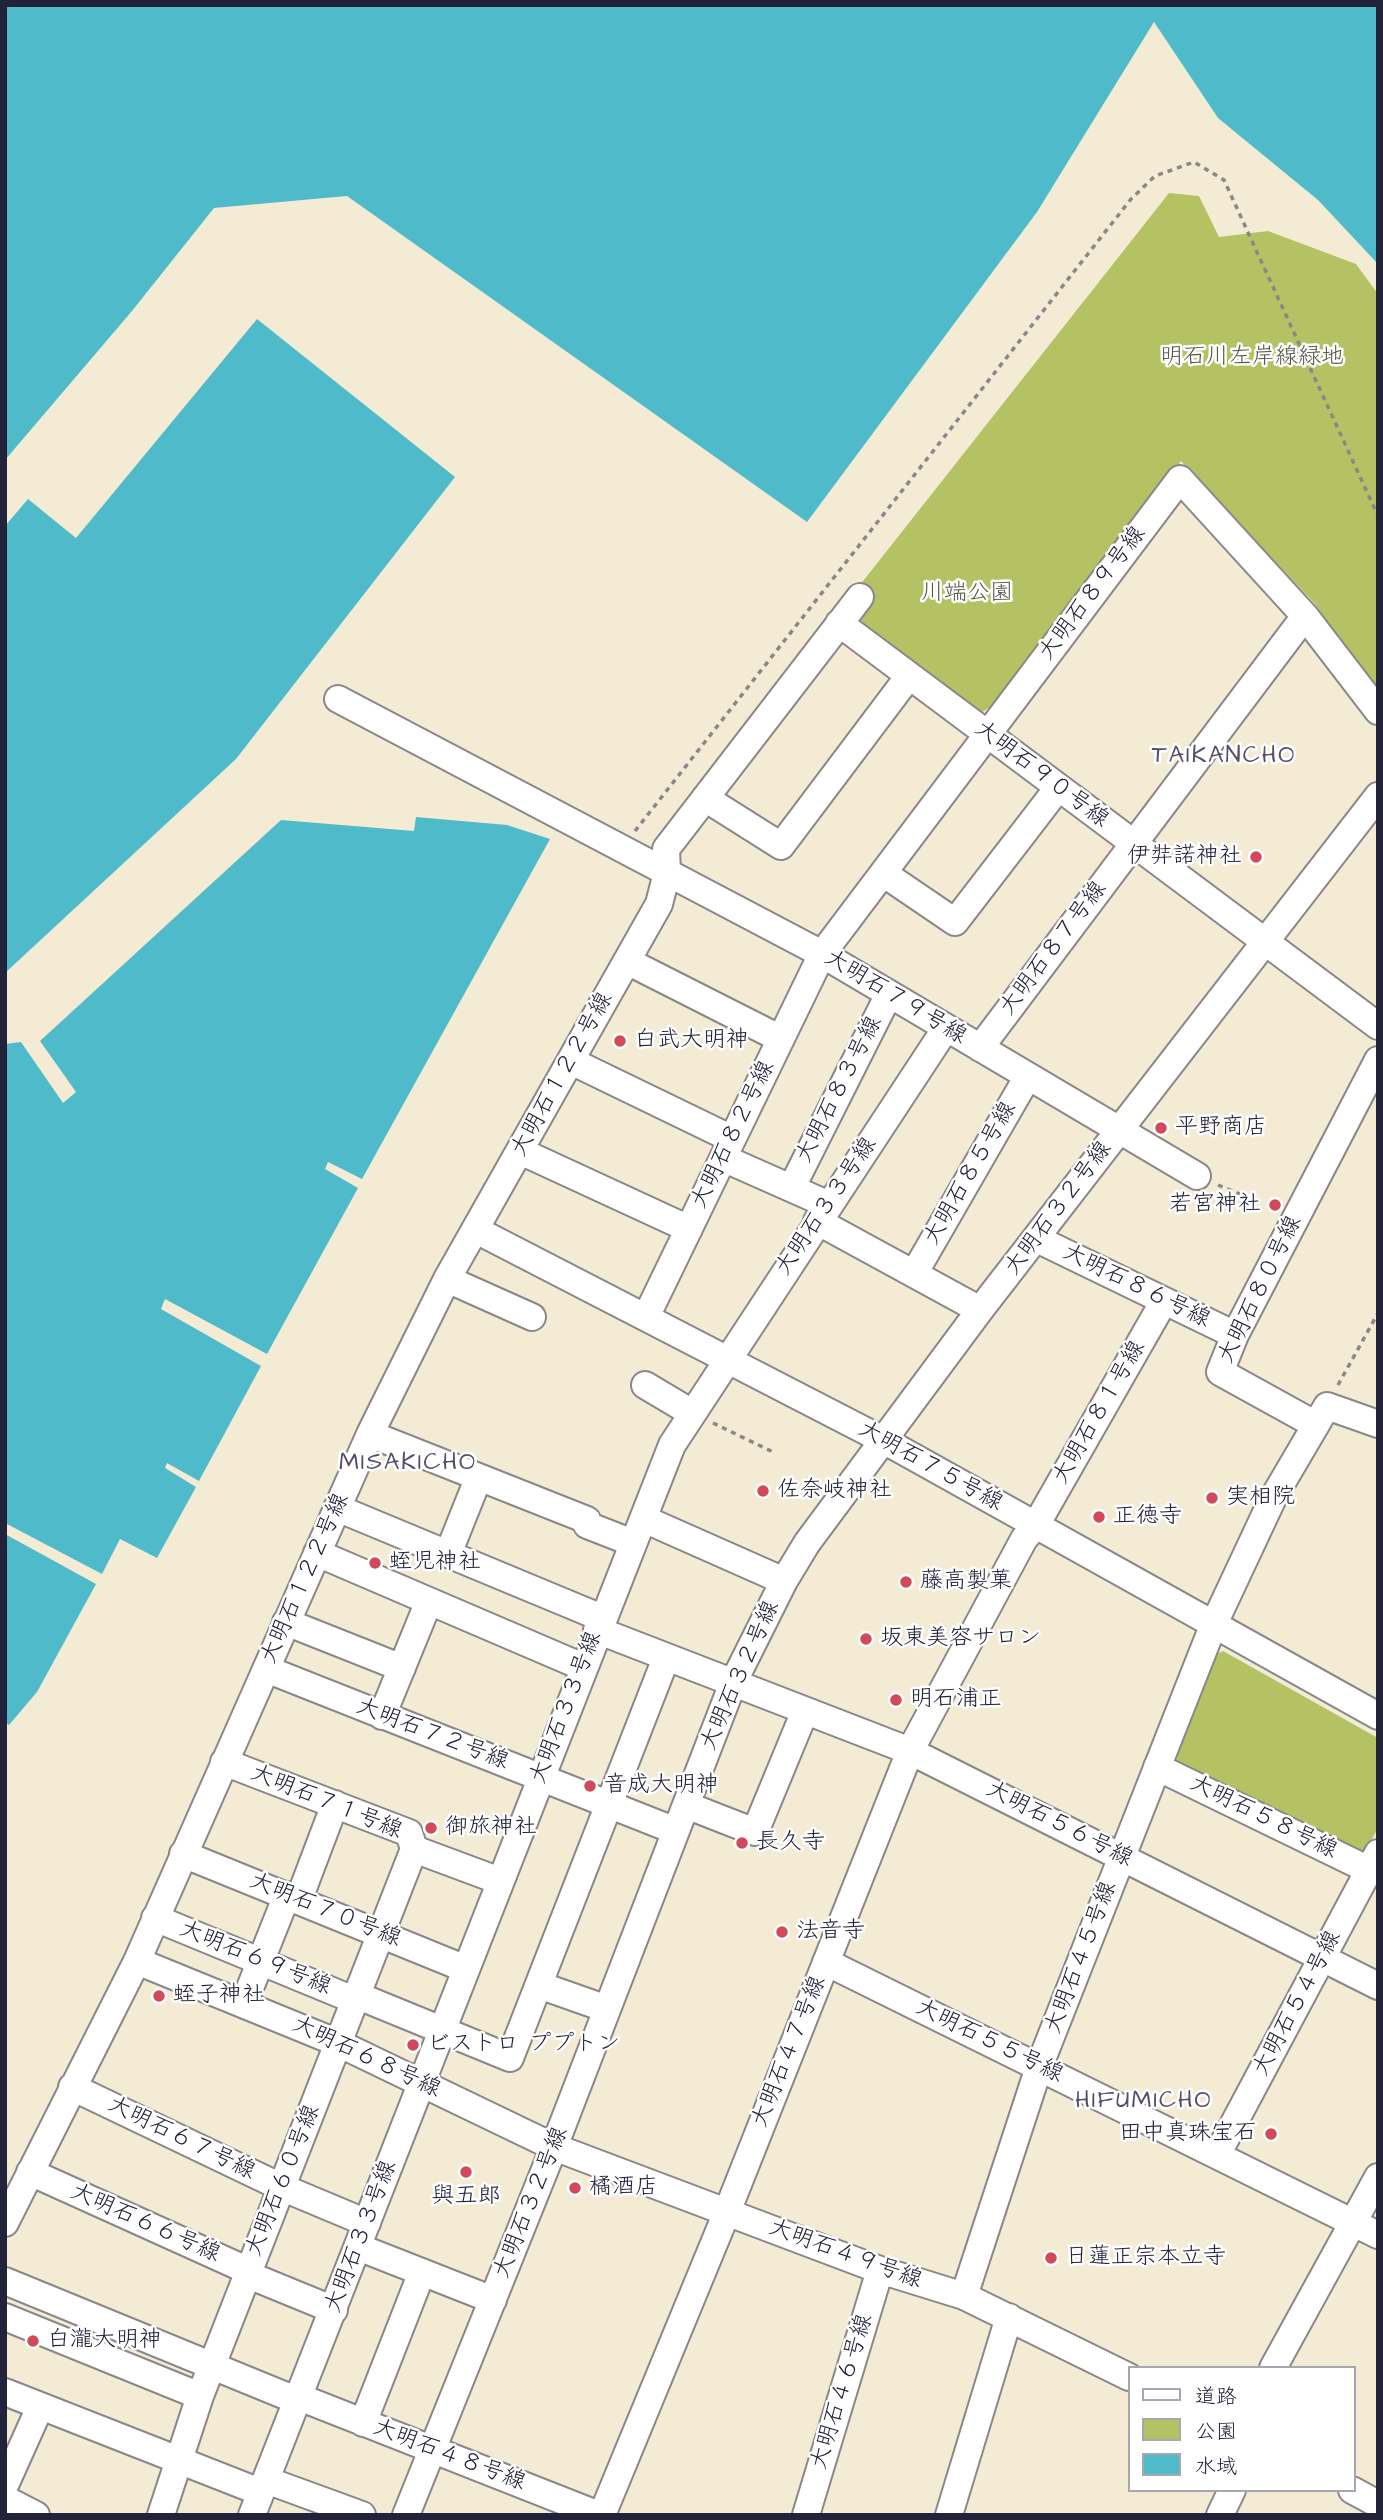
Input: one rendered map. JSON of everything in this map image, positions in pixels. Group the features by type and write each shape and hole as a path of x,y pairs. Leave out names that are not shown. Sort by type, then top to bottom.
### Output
{"street":[{"name":"大明石８９号線","path":"822,954 1180,478 1305,616 1378,710"},
{"name":"大明石１２２号線","path":"5,2223 136,1961 370,1434 447,1279 659,904 667,873 666,849 860,597"},
{"name":"大明石８７号線","path":"980,1048 1305,616"},
{"name":"大明石９０号線","path":"839,624 1378,1026"},
{"path":"705,798 781,846 909,676"},
{"name":"大明石７９号線","path":"338,699 822,954 1197,1176"},
{"path":"883,873 955,922 1058,788"},
{"name":"大明石３２号線","path":"406,2515 554,2147 733,1683 784,1580 807,1543 980,1310 1378,796"},
{"name":"大明石８２号線","path":"647,1315 822,954"},
{"path":"627,961 781,1039"},
{"name":"大明石８３号線","path":"792,1187 889,994"},
{"name":"大明石３３号線","path":"259,2496 672,1445 946,1028"},
{"path":"571,1060 792,1187 823,1213 980,1310"},
{"name":"大明石８０号線","path":"1321,1415 1220,1372 1235,1335 1378,1060"},
{"name":"大明石８５号線","path":"915,1272 1028,1076"},
{"path":"520,1151 689,1229"},
{"name":"大明石７５号線","path":"475,1230 647,1315 885,1441 1378,1716"},
{"name":"大明石８６号線","path":"1037,1239 1235,1335"},
{"path":"447,1279 532,1317"},
{"name":"大明石８１号線","path":"1036,1525 1164,1301"},
{"path":"645,1385 692,1413"},
{"path":"1213,1626 1273,1498 1321,1415 1378,1424"},
{"path":"370,1434 587,1520 587,1525 633,1543"},
{"path":"449,1554 478,1479"},
{"name":"大明石５６号線","path":"337,1508 449,1554 600,1624 666,1658 910,1751 1378,1986"},
{"path":"644,1519 784,1580"},
{"name":"大明石４７号線","path":"600,2515 727,2212 910,1751 1024,1539 1036,1525"},
{"path":"317,1553 583,1667"},
{"path":"382,1716 429,1601"},
{"path":"286,1622 402,1668"},
{"name":"大明石４５号線","path":"964,2296 1039,2067 1213,1626"},
{"path":"607,2009 539,1984 666,1658"},
{"name":"大明石７２号線","path":"266,1669 676,1831"},
{"path":"686,1805 755,1832 805,1711"},
{"name":"大明石７１号線","path":"224,1762 409,1833 414,1849 500,1881"},
{"name":"大明石５８号線","path":"1157,1767 1373,1862"},
{"path":"244,2003 335,1804"},
{"name":"大明石６０号線","path":"161,2515 200,2396 414,1849"},
{"name":"大明石７０号線","path":"183,1854 466,1969"},
{"name":"大明石５４号線","path":"1217,2155 1373,1862"},
{"name":"大明石６９号線","path":"155,1918 510,2058 539,1984"},
{"name":"大明石６８号線","path":"136,1961 338,2043 554,2147"},
{"name":"大明石５５号線","path":"826,1962 1378,2235"},
{"name":"大明石６７号線","path":"72,2087 281,2187 422,2272 493,2300"},
{"name":"大明石４９号線","path":"554,2147 880,2270 964,2296 1128,2377"},
{"name":"大明石６６号線","path":"30,2172 249,2270 251,2276 334,2310"},
{"path":"1274,2366 1378,2177"},
{"name":"大明石４６号線","path":"806,2515 880,2270"},
{"path":"363,2423 422,2272"},
{"name":"大明石４８号線","path":"5,2281 286,2396 299,2397 600,2515"},
{"path":"5,2317 200,2396"},
{"path":"949,2515 1009,2317"},
{"path":"5,2392 178,2460 259,2496 362,2515"},
{"path":"5,2485 40,2407"},
{"path":"1220,2515 1231,2492"},
{"path":"1355,2492 1378,2504"},
{"path":"5,2499 36,2515"}],"path":[{"path":"635,831 1131,199 1154,176 1194,162 1224,180 1378,516"},
{"path":"1197,1176 1248,1198"},
{"path":"1321,1415 1378,1313"},
{"path":"692,1413 773,1452"}],"green space":[{"name":"明石川左岸線緑地","path":"1169,193 1199,196 1219,237 1268,231 1356,264 1378,294 1378,693 1315,604 1181,461 997,703 979,714 878,640 845,604"},
{"path":"1223,1651 1378,1738 1378,1828 1364,1854 1175,1764 1212,1656"}],"water":[{"path":"5,5 1378,5 1378,264 1318,200 1218,118 1154,22 1037,212 807,522 347,196 214,208 132,311 5,460"},
{"path":"257,319 455,477 236,759 5,973 5,526 28,499 76,538"},
{"path":"416,817 507,825 550,839 362,1179 328,1162 325,1169 358,1188 267,1354 165,1299 161,1309 261,1366 199,1481 167,1463 165,1468 196,1487 157,1558 120,1539 102,1574 5,1523 5,1044 21,1042 63,1103 76,1092 40,1041 281,820 414,831"},
{"path":"5,1534 96,1584 37,1692 9,1725 5,1722"}],"place":[{"name":"伊弉諾神社","path":"1256,857"},
{"name":"白武大明神","path":"620,1041"},
{"name":"平野商店","path":"1161,1128"},
{"name":"若宮神社","path":"1275,1205"},
{"name":"佐奈岐神社","path":"763,1491"},
{"name":"実相院","path":"1212,1498"},
{"name":"正徳寺","path":"1099,1517"},
{"name":"蛭児神社","path":"375,1563"},
{"name":"藤高製菓","path":"906,1582"},
{"name":"坂東美容サロン","path":"866,1639"},
{"name":"明石浦正","path":"896,1700"},
{"name":"音成大明神","path":"590,1786"},
{"name":"御旅神社","path":"431,1828"},
{"name":"長久寺","path":"742,1843"},
{"name":"法音寺","path":"782,1932"},
{"name":"蛭子神社","path":"159,1996"},
{"name":"ビストロ ププトン","path":"413,2045"},
{"name":"田中真珠宝石","path":"1271,2134"},
{"name":"與五郎","path":"466,2172"},
{"name":"橘酒店","path":"575,2188"},
{"name":"日蓮正宗本立寺","path":"1051,2258"},
{"name":"白瀧大明神","path":"33,2341"}],"district":[{"name":"TAIKANCHO","path":"1224,757"},
{"name":"MISAKICHO","path":"408,1464"},
{"name":"HIFUMICHO","path":"1144,2102"}],"park label":[{"name":"川端公園","path":"967,594"}]}
